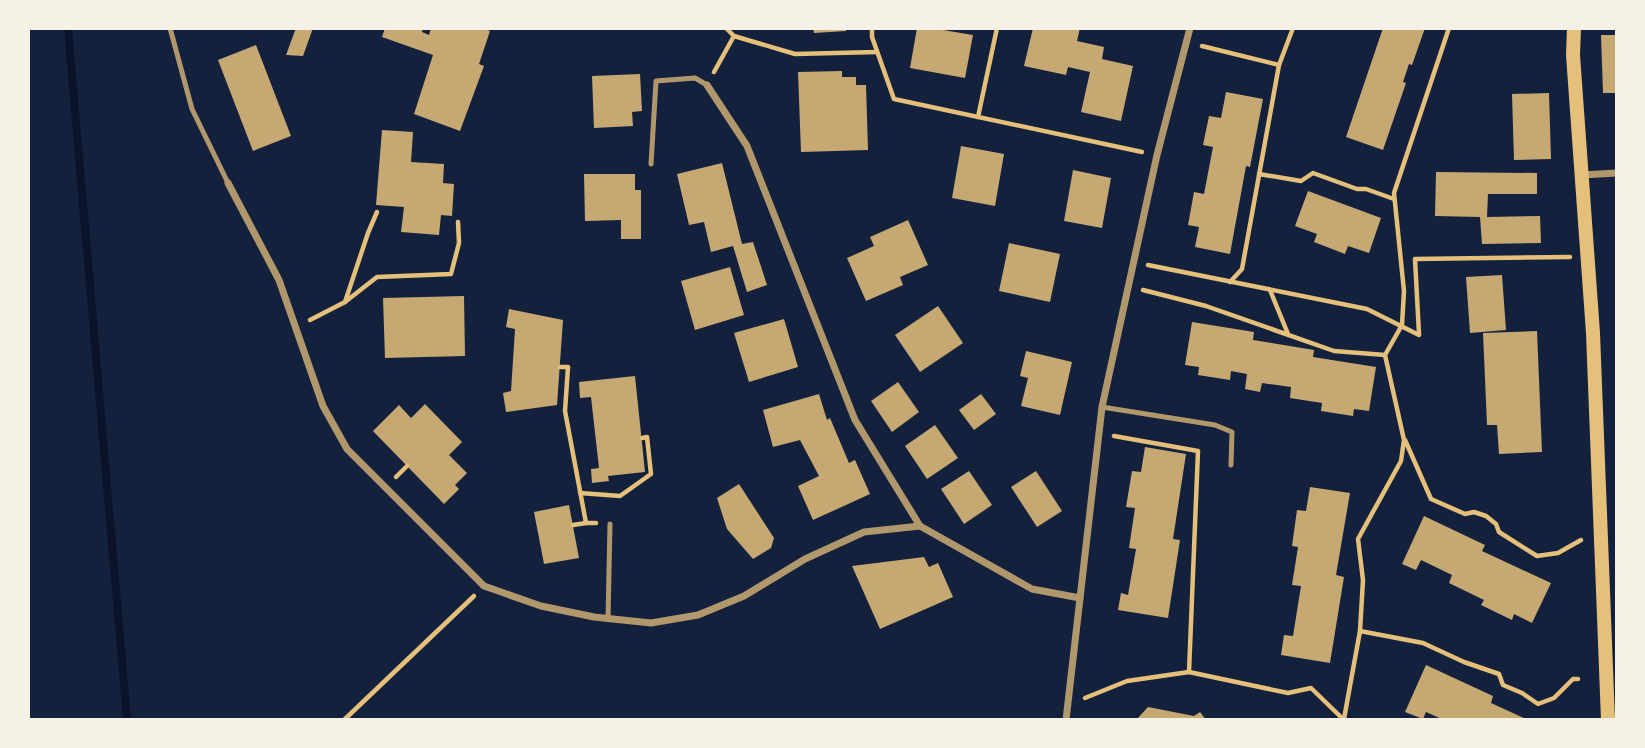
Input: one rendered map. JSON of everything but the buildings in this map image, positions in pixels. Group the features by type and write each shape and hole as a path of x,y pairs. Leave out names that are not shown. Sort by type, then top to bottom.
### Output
{"main road":[{"path":"1574,28 1573,55 1593,333 1608,720"}],"street":[{"path":"1066,720 1102,407 1157,155 1191,28"},
{"path":"707,85 747,146 855,420 920,526 1032,589 1080,597"},
{"path":"1581,176 1617,173"},
{"path":"228,183 279,280 323,405 347,449 484,586 541,606 608,619 651,623 698,615 744,596 805,559 864,531 920,526"}],"lane":[{"path":"170,28 192,109 228,183"},
{"path":"651,164 656,81 695,78 707,85"},
{"path":"1102,407 1215,425 1232,432 1231,465"},
{"path":"608,619 610,524"}],"path":[{"path":"726,28 734,36 795,54 877,52"},
{"path":"872,28 877,52 894,99 1157,155"},
{"path":"978,117 998,28"},
{"path":"1230,282 1242,268 1279,65 1293,28"},
{"path":"1449,28 1394,193 1404,291 1402,325 1385,355 1404,440 1431,499 1465,514 1474,512 1486,516 1496,524 1499,532 1537,556 1558,553 1581,540"},
{"path":"707,85 734,36"},
{"path":"1187,42 1279,65"},
{"path":"1259,174 1301,181 1313,173 1357,189 1366,189 1394,198"},
{"path":"345,302 377,212"},
{"path":"296,327 345,302 377,277 451,274 458,243 458,222"},
{"path":"1133,262 1367,309 1419,335 1415,260 1587,256"},
{"path":"1129,286 1206,306 1334,351 1385,355"},
{"path":"1270,289 1288,335"},
{"path":"560,366 568,367 565,411 586,523"},
{"path":"1099,433 1198,451 1189,672"},
{"path":"580,493 620,496 651,474 647,437 642,438"},
{"path":"1068,705 1127,681 1189,672 1288,693 1311,688 1344,720 1360,631 1363,580 1358,539 1401,461 1404,440"},
{"path":"573,525 610,524"},
{"path":"344,720 484,586"},
{"path":"1360,631 1423,643 1464,662 1483,667 1499,674 1503,685 1538,704 1554,698 1573,679 1578,679"}],"waterway":[{"path":"68,28 127,720"}]}
